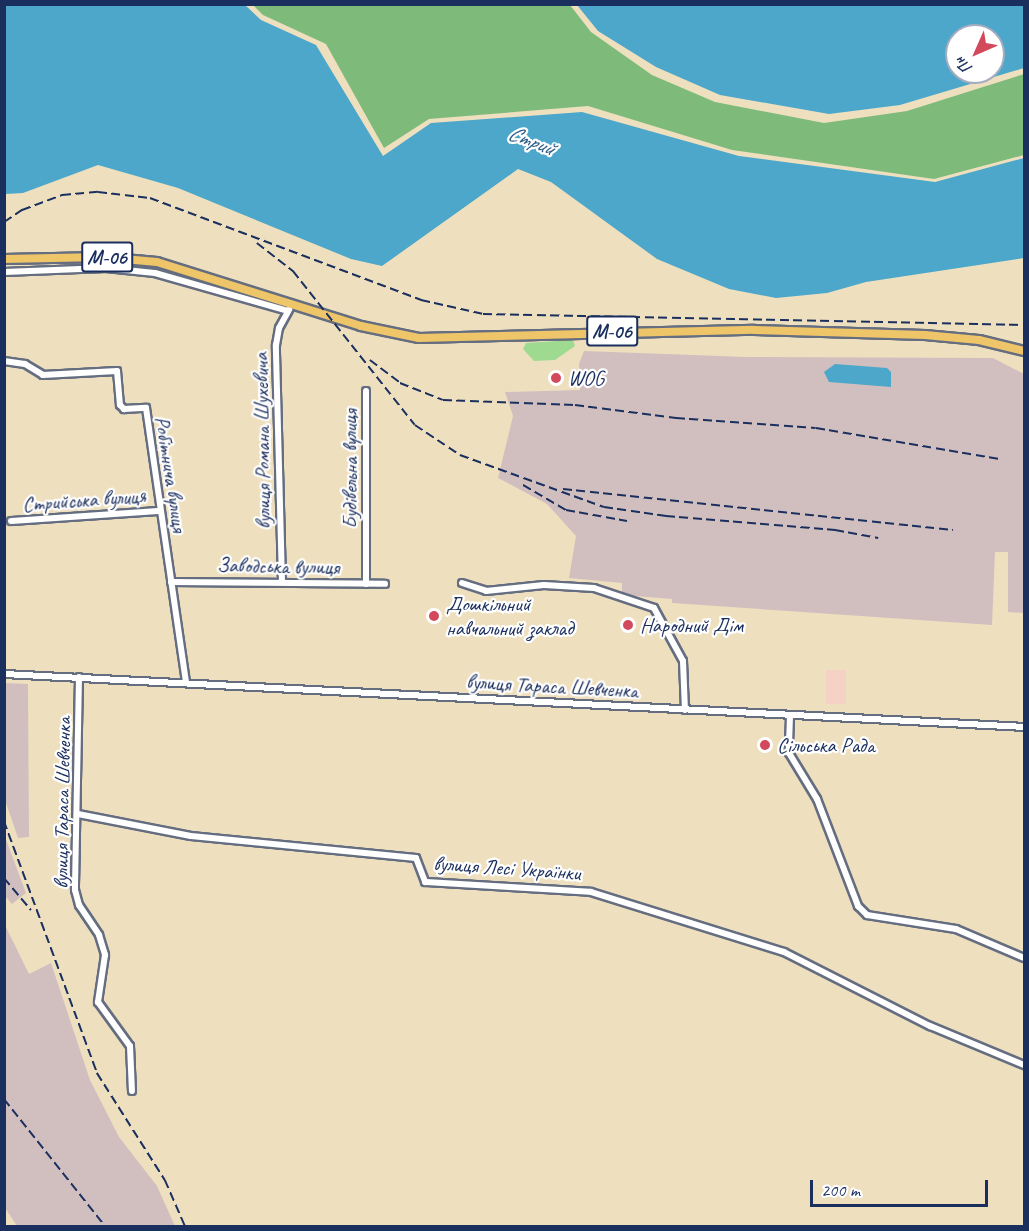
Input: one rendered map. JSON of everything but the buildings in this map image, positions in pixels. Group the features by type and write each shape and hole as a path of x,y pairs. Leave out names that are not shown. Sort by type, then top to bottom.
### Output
{"highway":[{"name":"М-06","path":"4,259 111,257 157,262 293,302 361,326 437,339 610,331 754,330 925,335 979,340 1024,351"}],"street":[{"path":"4,272 106,268 155,273 288,311"},
{"name":"вулиця Романа Шухевича","path":"282,582 276,345 279,328 293,302"},
{"name":"Робітнича вулиця","path":"4,361 25,364 43,375 117,371 120,405 124,409 146,408 159,510 186,682"},
{"name":"Будівельна вулиця","path":"366,391 366,584"},
{"name":"Стрийська вулиця","path":"11,521 159,510"},
{"name":"Заводська вулиця","path":"171,582 385,585"},
{"path":"462,583 486,591 544,585 594,588 620,600 654,608 683,661 685,710"},
{"name":"вулиця Тараса Шевченка","path":"4,674 1024,727"},
{"name":"вулиця Тараса Шевченка","path":"79,677 75,890 79,905 99,935 105,955 98,1002 130,1046 132,1091"},
{"path":"790,716 789,753 817,799 858,906 867,915 956,929 1024,958"},
{"name":"вулиця Лесі Українки","path":"78,814 191,836 416,858 425,882 591,892 784,952 930,1026 1024,1065"}],"shaded area":[{"path":"584,351 747,357 993,358 1024,374 1024,613 1008,612 1008,552 995,552 992,625 672,603 672,599 622,595 622,583 569,578 576,536 547,504 498,478 513,416 505,392 580,390 579,364"},
{"path":"826,670 846,670 846,704 826,704"},
{"path":"5,683 28,684 29,837 18,838 5,800"},
{"path":"4,834 26,893 12,904 5,896"},
{"path":"4,923 29,974 51,963 90,1080 119,1137 157,1186 175,1226 17,1226 5,1208"}],"green space":[{"path":"253,5 570,5 591,32 652,75 715,102 824,123 907,111 992,84 1005,84 1005,80 1024,74 1024,155 934,179 732,150 588,106 429,119 384,148 326,44 263,15"},
{"path":"573,340 575,346 555,360 534,361 523,349 526,343"}],"water":[{"name":"Стрий","path":"5,4 245,5 261,20 316,45 383,156 431,123 582,112 739,156 935,182 1024,158 1024,258 866,282 827,293 776,298 729,289 657,259 551,182 518,169 382,266 351,259 178,188 98,165 23,193 5,194"},
{"path":"577,5 1024,5 1024,68 1005,74 1005,24 945,24 945,84 970,84 900,105 829,114 720,95 656,67 598,31"},
{"path":"835,364 887,368 891,372 891,387 829,382 824,372"}],"railway":[{"path":"4,222 22,210 62,195 98,192 150,198 421,300 483,314 1024,325"},
{"path":"257,243 293,271 415,425 460,455 604,507 666,516 835,530 878,538"},
{"path":"370,360 400,383 443,400 575,405 676,418 816,428 999,459"},
{"path":"523,485 566,510 627,521"},
{"path":"563,489 953,530"},
{"path":"4,821 97,1073 165,1180 185,1226"},
{"path":"4,878 31,910"},
{"path":"4,1099 105,1226"}],"place":[{"name":"WOG","path":"556,378"},
{"name":"Дошкільний навчальний заклад","path":"434,616"},
{"name":"Народний Дім","path":"628,625"},
{"name":"Сільська Рада","path":"765,745"}]}
